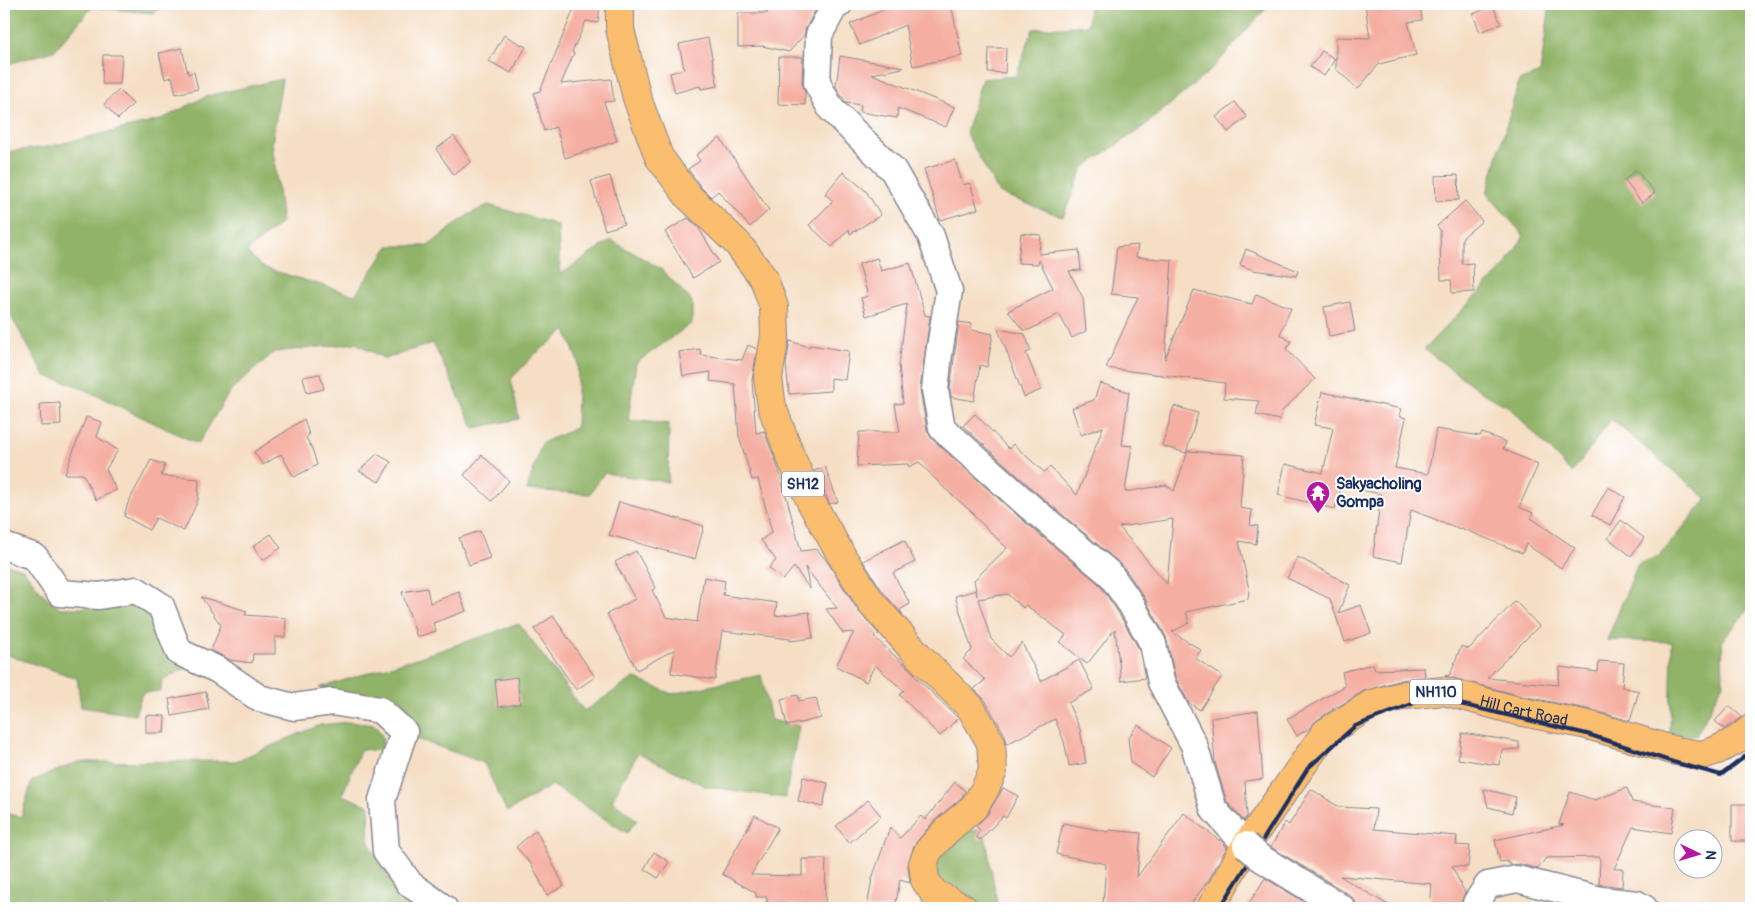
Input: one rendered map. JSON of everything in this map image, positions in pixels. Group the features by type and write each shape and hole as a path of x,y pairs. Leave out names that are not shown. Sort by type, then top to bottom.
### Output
{"main road":[{"name":"SH12","path":"620,4 620,29 637,98 659,157 689,197 738,244 764,279 774,307 775,336 768,378 772,406 790,455 811,502 871,602 918,655 972,708 991,742 993,771 985,788 974,807 946,831 928,851 923,864 925,880 934,893 963,908"},
{"name":"Hill Cart Road","path":"1211,908 1253,851 1325,733 1372,704 1405,694 1444,691 1518,711 1588,724 1676,751 1702,755 1739,739 1751,729"}],"street":[{"path":"839,4 834,7 819,35 817,84 832,109 893,170 931,236 949,291 939,354 936,390 942,428 1029,506 1110,574 1131,604 1153,644 1161,682 1194,745 1214,810 1253,851 1342,908"},
{"path":"4,546 35,557 60,593 99,596 136,590 161,606 179,652 218,670 259,698 294,707 332,702 380,710 404,732 382,800 386,851 410,884 444,908"},
{"path":"1476,908 1476,903 1488,885 1517,879 1601,900 1637,904 1644,908"}],"green space":[{"path":"4,4 169,4 152,13 92,7 54,51 4,65"},
{"path":"1089,4 1270,4 1211,70 1143,127 1083,168 1063,217 999,193 966,133 982,79 1016,76 1033,29 1088,25"},
{"path":"1550,4 1751,4 1751,605 1722,642 1723,683 1696,736 1670,733 1672,642 1607,640 1638,564 1659,556 1707,499 1611,419 1572,473 1509,407 1483,393 1424,349 1505,266 1524,236 1487,193 1519,81 1540,73"},
{"path":"282,79 272,143 282,222 246,252 264,268 355,295 389,246 428,246 468,215 488,205 558,225 560,275 611,240 661,269 692,301 692,323 636,363 628,420 669,424 668,482 604,473 590,494 527,490 542,443 576,428 578,362 566,330 535,354 511,379 519,419 474,428 433,343 385,359 356,343 274,352 230,391 198,444 75,385 45,376 4,304 4,152 47,147 160,120 207,96"},
{"path":"4,563 23,569 43,594 60,608 81,608 105,603 137,603 151,618 161,641 186,668 162,680 161,691 142,693 135,715 81,707 77,678 4,654 4,613 10,596 4,581"},
{"path":"519,624 584,711 634,678 672,694 761,675 771,720 799,726 785,798 705,786 638,753 612,800 637,820 627,833 552,785 507,812 484,763 417,739 408,718 350,694 319,688"},
{"path":"350,722 375,725 383,738 381,751 361,749 342,795 370,806 368,840 383,869 401,895 417,908 4,908 4,813 21,817 32,781 78,762 236,761 320,725"},
{"path":"984,828 998,908 976,908 939,884 936,862 956,835"}],"building":[{"path":"576,4 600,4 598,23 586,21 572,52 574,53 561,84 611,79 614,101 604,102 617,141 565,158 556,127 544,131 534,93 540,91"},
{"path":"757,4 813,4 817,7 804,35 789,52 762,46 738,47 738,13 768,13"},
{"path":"897,4 951,4 962,56 913,66 905,25 860,45 850,24"},
{"path":"1365,4 1390,4 1390,7 1420,4 1422,20 1408,22 1416,55 1379,64 1358,89 1336,69 1336,37 1370,38"},
{"path":"1493,6 1501,24 1480,32 1473,14"},
{"path":"504,35 526,47 511,73 489,61"},
{"path":"708,38 718,86 701,89 700,86 675,93 670,73 684,69 679,44"},
{"path":"182,48 188,74 194,72 198,89 176,94 172,77 165,79 159,53"},
{"path":"989,48 1006,48 1005,73 988,72"},
{"path":"1322,51 1335,59 1324,76 1310,67"},
{"path":"103,55 122,55 120,84 102,84"},
{"path":"840,56 903,67 872,74 954,107 946,127 898,108 897,118 860,112 861,105 846,103 836,87"},
{"path":"779,57 803,57 802,82 805,93 805,105 778,104"},
{"path":"119,90 133,104 118,119 104,104"},
{"path":"1235,102 1247,117 1228,132 1216,117"},
{"path":"454,136 471,162 454,175 436,149"},
{"path":"720,138 769,210 750,227 718,191 711,197 688,169 700,161 696,155"},
{"path":"955,160 963,185 970,183 978,209 940,220 924,169"},
{"path":"1636,170 1655,193 1642,203 1624,180"},
{"path":"843,172 866,191 881,215 850,234 849,229 832,247 809,225 833,201 825,194"},
{"path":"1458,175 1459,200 1436,201 1435,176"},
{"path":"610,176 624,224 605,230 591,181"},
{"path":"1465,201 1482,221 1462,238 1462,264 1473,263 1474,292 1452,293 1451,280 1441,280 1440,230 1437,226"},
{"path":"688,218 698,227 719,262 693,278 665,232"},
{"path":"1021,233 1041,235 1039,254 1079,250 1081,270 1069,271 1083,298 1086,331 1072,338 1059,314 1029,330 1023,330 1008,311 1053,288 1039,260 1038,264 1018,263"},
{"path":"1138,245 1136,257 1172,260 1165,359 1194,290 1252,304 1256,294 1291,308 1280,334 1291,342 1286,349 1315,379 1282,411 1280,420 1256,415 1259,401 1224,398 1225,383 1106,368 1138,297 1111,294 1117,247"},
{"path":"1246,249 1298,271 1296,276 1253,270 1240,265"},
{"path":"877,258 881,271 910,263 925,315 930,316 920,389 927,431 932,439 1019,517 1099,584 1118,612 1139,649 1145,678 1121,681 1115,629 1087,664 1060,642 1066,635 1026,605 1023,608 1007,594 978,599 991,639 1009,657 1022,643 1041,681 1079,660 1094,689 1068,703 1080,729 1086,763 1069,766 1064,741 1055,719 1007,744 1005,735 985,700 974,689 985,680 963,659 972,650 955,596 976,590 974,580 1007,548 919,462 909,467 908,464 857,466 859,432 900,432 895,404 903,403 899,365 907,304 866,316 861,298 868,296 859,264"},
{"path":"1350,302 1355,331 1329,336 1324,307"},
{"path":"959,322 972,324 971,330 993,334 987,367 980,365 974,401 951,397 950,389"},
{"path":"998,329 1025,334 1031,351 1026,353 1041,390 1024,397"},
{"path":"790,341 809,347 810,345 849,351 845,380 831,378 831,391 789,394 786,365"},
{"path":"748,345 757,349 752,380 756,433 764,431 779,470 801,551 817,549 858,611 879,634 874,637 915,674 958,718 940,736 900,695 904,691 875,665 866,682 836,666 854,632 843,633 826,609 837,608 805,567 810,589 794,567 783,580 769,568 776,560 761,540 772,532 758,479 752,480 739,436 735,384 710,381 711,372 683,376 679,352 700,349 701,355 742,360"},
{"path":"320,374 324,389 307,393 303,377"},
{"path":"1100,383 1129,392 1122,445 1132,446 1125,492 1166,485 1174,491 1188,451 1244,455 1240,508 1252,510 1250,525 1258,526 1256,544 1239,541 1249,590 1248,599 1186,612 1189,623 1172,632 1201,650 1195,658 1222,676 1200,710 1189,703 1175,677 1166,637 1144,597 1122,565 1039,495 963,426 975,414 1009,449 1013,444 1044,472 1050,467 1077,495 1103,427 1081,435 1072,408 1094,400","holes":["1173,519 1167,584 1119,527"]},
{"path":"1322,392 1401,409 1399,416 1406,418 1395,468 1428,474 1436,429 1480,436 1482,433 1506,442 1503,449 1538,465 1519,507 1533,513 1531,518 1575,548 1561,568 1526,544 1522,553 1411,510 1402,562 1373,556 1381,494 1342,486 1335,509 1278,495 1285,464 1323,473 1333,428 1314,425"},
{"path":"60,403 61,425 41,426 40,404"},
{"path":"1174,406 1198,413 1186,453 1162,446"},
{"path":"86,417 102,422 97,437 118,450 106,469 116,490 96,500 83,474 65,474"},
{"path":"304,419 309,435 306,438 312,448 317,465 294,477 281,454 263,465 254,452"},
{"path":"377,454 391,462 379,482 359,471"},
{"path":"482,455 509,481 492,501 464,475"},
{"path":"151,460 165,465 161,476 199,479 198,500 184,531 156,518 149,530 124,516 128,503"},
{"path":"825,467 838,502 830,504 814,471"},
{"path":"1608,487 1625,497 1610,525 1592,515"},
{"path":"619,502 704,526 695,559 609,535"},
{"path":"1621,520 1644,538 1631,556 1608,538"},
{"path":"480,531 490,558 469,565 459,538"},
{"path":"271,534 281,548 263,560 253,546"},
{"path":"904,540 915,562 893,573 910,604 900,610 903,615 884,593 863,561"},
{"path":"636,551 656,588 652,590 666,617 697,622 704,577 725,581 723,595 777,603 775,616 809,612 813,638 790,641 790,639 722,631 715,680 671,673 675,649 637,670 607,614 635,599 615,562"},
{"path":"1298,557 1350,585 1338,613 1361,605 1371,633 1345,642 1330,599 1287,578"},
{"path":"427,588 430,603 459,592 466,611 433,623 436,631 417,637 402,592"},
{"path":"201,597 247,611 245,615 286,618 285,637 275,637 275,654 253,654 252,663 230,660 211,650 221,625"},
{"path":"1515,601 1539,626 1487,678 1558,685 1560,667 1598,672 1599,661 1624,663 1622,687 1639,691 1630,721 1592,710 1522,696 1444,676 1450,675 1461,646 1469,649"},
{"path":"553,616 595,677 576,690 534,629"},
{"path":"1373,664 1375,670 1424,668 1425,677 1401,680 1364,691 1339,706 1332,708 1334,709 1297,736 1287,719 1345,686 1342,672"},
{"path":"517,677 520,704 498,707 495,680"},
{"path":"206,692 209,709 172,716 169,699"},
{"path":"798,695 799,701 816,698 821,718 787,726 781,699"},
{"path":"1729,706 1742,717 1724,729 1715,721"},
{"path":"1258,711 1263,779 1245,781 1247,816 1244,821 1227,802 1215,762 1211,718"},
{"path":"146,715 165,716 164,733 146,733"},
{"path":"1138,725 1171,748 1152,777 1131,763 1128,738"},
{"path":"1462,733 1519,742 1519,749 1502,750 1499,765 1458,759"},
{"path":"803,777 828,783 823,807 798,801"},
{"path":"955,782 965,791 962,797 934,821 914,845 908,865 910,883 900,880 895,908 867,908 872,879 890,827 900,838 921,816 925,820"},
{"path":"1003,788 1018,796 1006,818 1003,816 980,840 976,837 980,830 976,826 987,815"},
{"path":"1627,788 1632,802 1675,808 1671,833 1633,827 1614,869 1623,869 1622,887 1599,884 1600,857 1546,858 1538,869 1520,864 1511,865 1506,861 1500,862 1495,840 1564,825 1559,824 1570,792 1595,800"},
{"path":"1311,789 1339,807 1376,809 1374,829 1457,836 1456,845 1470,846 1468,867 1452,866 1465,893 1461,902 1461,908 1430,908 1432,884 1340,876 1393,908 1357,908 1355,900 1350,895 1271,847 1285,822 1289,825"},
{"path":"1484,789 1516,797 1512,813 1488,807"},
{"path":"868,800 881,816 849,843 836,826"},
{"path":"1732,804 1751,804 1751,841 1732,841"},
{"path":"1184,813 1220,841 1220,839 1227,847 1208,881 1188,908 1150,908 1103,904 1106,864 1056,854 1063,823 1109,832 1109,830 1141,833 1137,877"},
{"path":"755,815 778,828 751,875 802,876 802,859 826,859 825,907 791,905 791,908 767,908 767,897 756,897 756,893 722,874"},
{"path":"536,830 564,886 547,895 532,865 516,847"},
{"path":"654,852 669,862 658,878 644,869"},
{"path":"1265,878 1314,908 1246,908"}],"railway":[{"path":"1220,908 1308,768 1355,726 1430,697 1587,734 1673,762 1721,775 1751,752"}],"place":[{"name":"Sakyacholing Gompa","path":"1318,514"}]}
